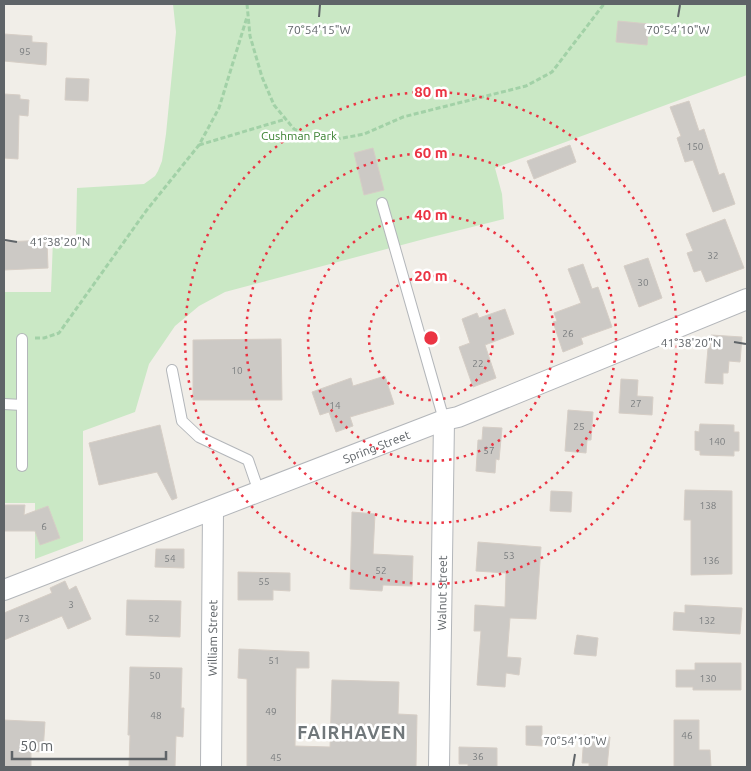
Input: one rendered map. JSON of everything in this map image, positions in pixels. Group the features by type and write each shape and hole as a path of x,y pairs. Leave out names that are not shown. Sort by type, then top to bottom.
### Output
{"street":[{"name":"Spring Street","path":"4,590 444,420 458,417 747,299"},
{"name":"Walnut Street","path":"440,767 444,420"},
{"name":"William Street","path":"211,767 213,510"}],"lane":[{"path":"382,203 444,420"},
{"path":"22,339 22,466"},
{"path":"172,370 182,421 199,438 248,460 259,492"},
{"path":"4,404 22,404"}],"path":[{"path":"247,4 250,36 262,77 274,105 294,129 312,137 338,139 364,134 403,117 526,86 552,72 604,4"},
{"path":"22,339 44,338 59,333 146,211 199,145 219,108 247,17"},
{"path":"199,145 286,119"}],"green space":[{"name":"Cushman Park","path":"173,4 747,4 747,75 495,168 502,194 504,219 225,292 199,306 175,326 149,364 135,412 83,431 83,541 35,559 35,503 4,503 4,292 51,292 53,240 76,238 77,188 144,184 155,176 158,171 162,161 166,134 176,32"}],"building":[{"path":"618,21 649,24 647,45 616,42"},
{"path":"4,34 32,36 32,42 47,43 46,65 4,61"},
{"path":"66,78 89,79 88,101 65,100"},
{"path":"4,94 20,95 20,99 29,100 28,116 19,115 18,159 4,158"},
{"path":"689,101 699,131 704,129 719,175 724,173 735,204 713,212 693,160 685,162 677,138 681,136 670,107"},
{"path":"570,145 576,162 534,179 527,161"},
{"path":"373,148 384,190 364,195 354,153"},
{"path":"725,219 744,268 706,282 701,270 694,272 687,253 693,251 686,234"},
{"path":"47,240 48,268 4,270 4,242"},
{"path":"648,258 662,298 639,307 624,266"},
{"path":"583,264 592,289 598,287 612,327 581,338 583,344 563,352 553,322 557,321 554,313 581,303 568,269"},
{"path":"505,309 514,334 485,345 496,378 473,387 459,347 470,343 462,319 477,313 479,318"},
{"path":"711,335 742,337 740,362 729,361 728,373 723,373 723,384 705,383"},
{"path":"281,339 282,400 193,400 193,340"},
{"path":"385,376 394,404 350,417 353,426 336,432 329,412 320,415 312,392 351,378 353,386"},
{"path":"621,379 638,380 637,396 653,397 652,415 619,413"},
{"path":"568,410 593,412 591,440 587,440 586,453 565,451"},
{"path":"700,424 734,425 734,432 739,432 739,451 734,451 734,456 700,455 700,451 695,450 695,431 699,432"},
{"path":"160,425 177,498 172,500 157,472 99,485 89,443"},
{"path":"483,427 502,428 499,460 496,459 495,473 476,471 478,440 482,440"},
{"path":"685,490 732,491 732,574 691,575 691,520 684,520"},
{"path":"551,491 572,492 571,512 550,511"},
{"path":"4,505 25,505 24,515 48,506 60,538 40,545 35,531 4,531"},
{"path":"352,512 375,514 373,554 413,556 412,586 383,585 382,591 350,589"},
{"path":"478,542 541,547 536,619 510,618 507,657 521,658 519,675 506,673 505,687 477,685 481,631 474,631 475,605 505,607 506,573 476,571"},
{"path":"156,549 184,549 184,568 155,567"},
{"path":"238,572 290,573 290,591 273,590 273,600 238,600"},
{"path":"65,581 69,590 76,586 91,619 68,629 62,616 4,640 4,613 52,593 50,588"},
{"path":"127,600 181,601 180,637 126,635"},
{"path":"685,605 742,608 740,634 673,630 674,612 685,613"},
{"path":"577,635 598,638 596,656 574,654"},
{"path":"239,649 309,652 309,668 296,668 295,746 330,747 332,680 399,682 398,714 417,715 416,767 247,767 247,679 238,678"},
{"path":"695,663 741,663 741,690 693,690 693,687 676,687 676,670 695,670"},
{"path":"130,667 182,668 181,708 184,708 183,737 176,736 175,767 129,767"},
{"path":"4,720 45,722 43,752 31,751 31,767 4,767"},
{"path":"674,720 699,720 699,750 710,750 711,767 674,767"},
{"path":"526,726 542,726 542,746 526,745"},
{"path":"584,735 610,737 607,767 589,767 589,763 582,763"},
{"path":"459,747 497,748 497,767 468,767 468,764 459,764"}],"district":[{"name":"FAIRHAVEN","path":"352,732"}]}
